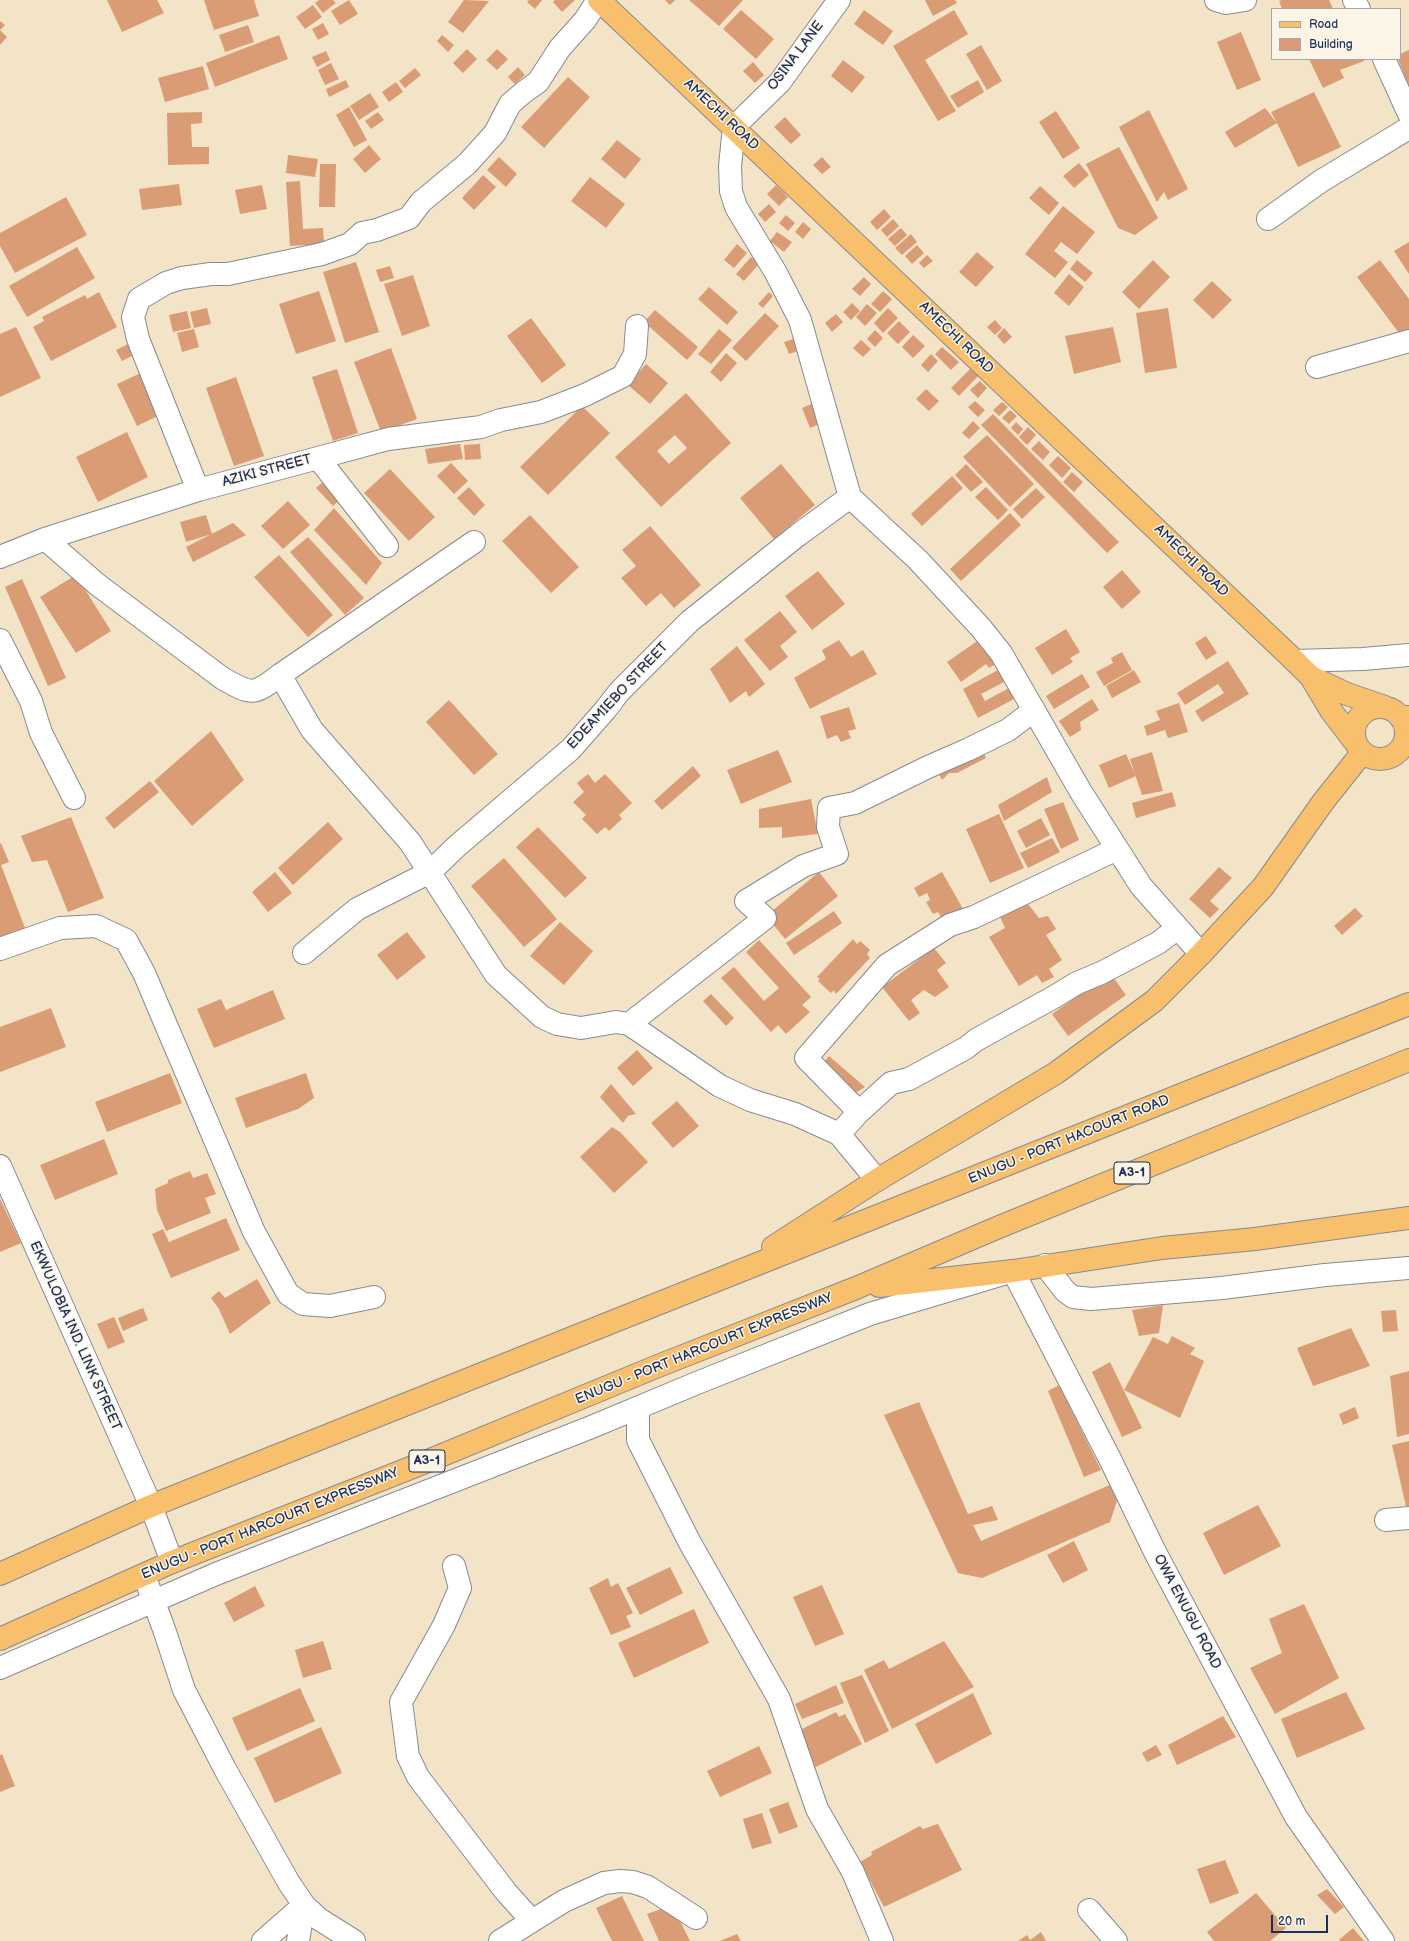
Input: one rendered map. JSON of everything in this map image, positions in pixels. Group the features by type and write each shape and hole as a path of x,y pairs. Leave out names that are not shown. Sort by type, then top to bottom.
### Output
{"main road":[{"name":"AMECHI ROAD","path":"599,0 1296,661 1311,677"},
{"path":"1311,677 1347,694 1398,714 1406,726 1403,758 1389,758 1380,760 1370,758 1359,748 1332,712 1311,677"},
{"path":"0,1574 151,1506 729,1276 877,1180 1056,1073 1154,1001 1201,954 1263,887 1359,748 1354,729 1357,719 1366,711 1375,707 1398,714"},
{"name":"ENUGU - PORT HACOURT ROAD","path":"729,1276 1409,1004"},
{"name":"ENUGU - PORT HARCOURT EXPRESSWAY","path":"0,1639 172,1562 423,1463 658,1366 856,1288 999,1227 1409,1060"},
{"path":"856,1288 1013,1271 1162,1248 1255,1239 1409,1218"}],"street":[{"path":"198,490 138,339 133,317 139,299 166,283 182,278 211,274 228,274 322,254 350,244 362,233 377,230 409,218 421,202 467,164 495,133 510,104 538,82 560,48 585,20 599,0"},
{"name":"OSINA LANE","path":"734,127 780,82 839,0"},
{"path":"1216,0 1226,3 1245,0"},
{"path":"1384,60 1409,114"},
{"path":"734,127 730,166 733,196 736,206 776,273 800,320 850,497 918,560 981,628 1001,653 1033,711 1141,886 1201,954"},
{"path":"1268,219 1320,181 1409,128"},
{"name":"AZIKI STREET","path":"0,557 45,539 198,490 388,439 481,427 501,420 541,412 586,395 623,376 635,354 637,326"},
{"path":"1317,367 1409,341"},
{"path":"318,458 387,546"},
{"name":"EDEAMIEBO STREET","path":"304,953 357,909 430,872 457,846 571,749 619,692 690,621 798,535 850,497"},
{"path":"45,539 98,585 222,678 242,689 261,689 474,542"},
{"path":"0,640 31,701 41,732 74,798"},
{"path":"1296,661 1363,659 1409,655"},
{"path":"280,675 312,730 410,842 496,975 542,1017 557,1024 581,1028 616,1022 629,1024 720,1086 750,1100 795,1114 839,1134 877,1180"},
{"path":"629,1024 765,918 746,901 803,866 837,854 828,827 829,808 855,803 928,767 967,750 1008,730 1033,711"},
{"path":"859,1112 806,1058 887,965 950,925 974,917 1117,849"},
{"path":"0,949 60,928 96,926 126,940 144,974 254,1232 288,1294 304,1304 330,1306 374,1297"},
{"path":"839,1134 859,1112 891,1083 909,1079 966,1048 976,1040 1077,983 1101,974 1158,942 1178,928"},
{"name":"EKWULOBIA IND. LINK STREET","path":"0,1166 151,1506 172,1562"},
{"path":"1045,1265 1065,1291 1073,1297 1091,1299 1222,1288 1325,1275 1409,1268"},
{"path":"0,1668 216,1574 638,1408 870,1314 1013,1271"},
{"name":"OWA ENUGU ROAD","path":"1013,1271 1110,1459 1155,1552 1296,1817 1383,1941"},
{"path":"638,1408 638,1440 690,1543 779,1698 817,1809 853,1872 882,1941"},
{"path":"1386,1520 1409,1518"},
{"path":"454,1566 460,1588 444,1625 401,1702 408,1756 418,1777 506,1892 532,1921"},
{"path":"144,1575 184,1690 240,1796 289,1883 304,1905 319,1919 354,1941"},
{"path":"500,1941 564,1901 604,1883 620,1881 648,1887 696,1918"},
{"path":"263,1941 304,1905"},
{"path":"298,1941 304,1905"},
{"path":"1089,1910 1116,1941"}],"building":[{"path":"107,0 157,0 164,13 122,32"},
{"path":"204,0 254,0 259,16 214,30"},
{"path":"319,0 333,0 336,3 323,13 315,3"},
{"path":"349,0 358,14 340,25 331,11"},
{"path":"464,0 489,1 463,33 448,22"},
{"path":"529,0 542,0 535,9 527,2"},
{"path":"555,0 575,0 562,12 553,2"},
{"path":"665,0 675,0 670,5"},
{"path":"689,0 743,0 719,26"},
{"path":"925,0 955,0 957,3 933,16"},
{"path":"1329,0 1333,8 1282,8 1279,1"},
{"path":"313,5 322,17 305,29 296,17"},
{"path":"741,10 774,39 756,59 723,29"},
{"path":"864,10 893,31 883,45 854,24"},
{"path":"954,10 968,34 925,60 956,111 938,121 893,46"},
{"path":"0,21 5,25 0,30"},
{"path":"323,23 329,34 318,40 312,29"},
{"path":"248,25 254,42 225,52 219,35"},
{"path":"0,30 7,37 0,45"},
{"path":"1241,32 1261,80 1237,90 1217,42"},
{"path":"279,35 288,59 215,87 206,63"},
{"path":"442,35 454,45 448,52 437,41"},
{"path":"981,45 1002,81 987,90 966,54"},
{"path":"467,49 477,59 463,73 453,63"},
{"path":"497,49 508,59 497,70 486,60"},
{"path":"1409,50 1409,86 1398,60 1401,60 1401,54"},
{"path":"326,51 330,60 317,67 312,57"},
{"path":"843,60 865,77 852,93 831,76"},
{"path":"1309,60 1364,60 1340,70 1344,78 1323,88"},
{"path":"753,62 764,75 755,83 743,71"},
{"path":"331,63 339,79 325,85 318,70"},
{"path":"203,66 209,89 165,102 158,78"},
{"path":"518,67 525,75 515,84 508,77"},
{"path":"415,68 421,75 405,88 399,81"},
{"path":"568,77 590,97 544,148 521,127"},
{"path":"346,80 349,87 329,97 326,89"},
{"path":"978,80 984,92 958,108 950,96"},
{"path":"396,82 403,92 389,102 382,92"},
{"path":"1314,92 1341,147 1298,167 1271,112"},
{"path":"370,93 379,107 359,120 350,106"},
{"path":"349,107 367,140 354,147 336,115"},
{"path":"1265,108 1277,123 1235,148 1225,132"},
{"path":"1149,110 1188,189 1168,200 1164,192 1157,202 1119,127"},
{"path":"1056,111 1080,148 1063,159 1039,122"},
{"path":"202,112 202,123 191,124 192,147 209,147 209,164 168,165 167,113"},
{"path":"378,112 384,120 371,129 365,121"},
{"path":"785,117 801,135 791,144 774,127"},
{"path":"617,140 641,159 625,179 601,159"},
{"path":"369,145 381,159 365,173 353,159"},
{"path":"1119,147 1158,218 1135,235 1118,228 1086,164"},
{"path":"288,155 318,159 315,177 286,173"},
{"path":"499,157 517,174 506,187 487,170"},
{"path":"822,157 831,167 822,174 813,165"},
{"path":"1079,163 1089,175 1074,188 1063,176"},
{"path":"320,164 336,164 335,207 319,207"},
{"path":"483,175 496,187 474,210 462,198"},
{"path":"590,177 625,204 606,228 571,201"},
{"path":"300,181 303,229 323,228 324,244 290,246 286,182"},
{"path":"179,184 182,205 142,210 139,189"},
{"path":"262,185 267,209 240,214 235,190"},
{"path":"776,185 788,197 779,206 767,194"},
{"path":"1040,186 1059,203 1049,215 1029,198"},
{"path":"66,197 87,235 15,273 0,246 0,233"},
{"path":"769,204 776,212 765,222 758,214"},
{"path":"1063,206 1095,232 1077,254 1061,242 1054,251 1068,262 1055,278 1025,254"},
{"path":"884,209 891,217 877,230 870,222"},
{"path":"786,215 795,223 788,231 779,223"},
{"path":"893,219 899,226 887,237 881,230"},
{"path":"803,222 811,229 803,239 795,232"},
{"path":"901,228 907,235 895,246 888,239"},
{"path":"777,232 792,242 784,252 770,241"},
{"path":"911,234 917,242 902,255 895,248"},
{"path":"1409,242 1409,274 1394,251"},
{"path":"737,244 747,253 734,268 724,260"},
{"path":"917,245 924,253 912,264 905,256"},
{"path":"77,247 95,278 27,317 9,286"},
{"path":"977,252 994,267 976,287 959,272"},
{"path":"927,255 933,261 924,268 919,263"},
{"path":"751,257 759,264 744,281 736,274"},
{"path":"1077,260 1093,273 1085,282 1070,269"},
{"path":"1153,260 1170,277 1139,309 1122,292"},
{"path":"1380,260 1409,299 1409,332 1402,337 1357,277"},
{"path":"356,262 379,332 345,343 323,272"},
{"path":"390,266 394,278 380,282 376,270"},
{"path":"1069,274 1084,287 1069,306 1054,293"},
{"path":"413,275 430,326 402,336 384,284"},
{"path":"864,277 871,284 860,296 852,289"},
{"path":"1212,281 1232,300 1213,319 1193,300"},
{"path":"709,287 738,312 727,325 698,299"},
{"path":"319,291 336,341 296,354 279,304"},
{"path":"883,291 892,299 880,312 871,304"},
{"path":"99,292 117,327 51,361 33,327 44,321 42,317 85,295 87,299"},
{"path":"769,292 773,296 763,308 758,304"},
{"path":"852,303 860,311 851,320 843,312"},
{"path":"867,304 877,313 865,326 856,317"},
{"path":"207,308 211,324 194,328 190,312"},
{"path":"888,308 898,318 883,333 874,323"},
{"path":"1168,308 1177,368 1145,373 1136,313"},
{"path":"655,310 698,347 687,360 644,322"},
{"path":"187,311 191,328 173,332 169,315"},
{"path":"765,313 779,326 746,361 732,348"},
{"path":"836,314 843,322 832,332 825,323"},
{"path":"531,318 566,365 542,383 507,336"},
{"path":"995,320 1002,328 995,335 987,327"},
{"path":"899,321 910,332 898,344 887,333"},
{"path":"16,327 41,378 0,397 0,334"},
{"path":"1113,327 1121,362 1074,374 1065,336"},
{"path":"1004,328 1012,337 1004,344 997,336"},
{"path":"194,329 199,347 182,352 177,333"},
{"path":"719,329 732,340 711,364 698,354"},
{"path":"875,330 883,338 875,347 867,339"},
{"path":"913,335 925,346 913,358 902,347"},
{"path":"796,338 801,350 789,354 784,342"},
{"path":"861,340 871,349 863,357 853,348"},
{"path":"132,342 138,353 122,361 116,350"},
{"path":"942,347 959,362 951,370 935,354"},
{"path":"391,348 417,419 381,432 354,362"},
{"path":"726,353 737,363 721,382 710,372"},
{"path":"931,354 938,361 928,372 921,365"},
{"path":"646,364 668,383 650,404 628,385"},
{"path":"971,368 979,375 959,396 951,388"},
{"path":"337,369 358,433 333,441 312,377"},
{"path":"143,372 164,413 137,426 117,384"},
{"path":"236,377 264,456 234,466 206,388"},
{"path":"980,381 987,388 978,398 970,390"},
{"path":"926,389 939,401 929,411 916,399"},
{"path":"686,393 731,443 661,507 615,457","holes":["675,435 687,448 669,464 657,451"]},
{"path":"818,401 827,421 810,428 802,408"},
{"path":"975,401 985,410 978,417 968,407"},
{"path":"1002,402 1008,407 999,416 993,410"},
{"path":"582,406 610,433 548,495 520,467"},
{"path":"1010,410 1017,416 1009,424 1002,418"},
{"path":"993,414 1119,542 1107,553 981,425"},
{"path":"973,421 980,428 969,439 962,433"},
{"path":"1016,422 1023,429 1018,435 1011,428"},
{"path":"1028,427 1036,435 1027,445 1019,437"},
{"path":"127,432 148,477 98,502 76,457"},
{"path":"987,435 1034,484 1010,507 963,457"},
{"path":"1039,441 1050,452 1043,460 1031,449"},
{"path":"460,444 463,459 428,464 425,449"},
{"path":"480,444 481,459 465,460 464,445"},
{"path":"1058,456 1071,468 1062,478 1049,465"},
{"path":"451,463 468,481 454,494 437,476"},
{"path":"781,464 815,505 774,539 740,498"},
{"path":"966,464 983,482 971,492 955,475"},
{"path":"390,469 435,517 409,541 364,493"},
{"path":"1072,472 1083,482 1074,492 1063,482"},
{"path":"952,476 963,488 922,526 911,514"},
{"path":"326,479 343,497 333,506 316,488"},
{"path":"469,487 485,505 474,516 457,498"},
{"path":"986,487 1008,510 998,520 975,497"},
{"path":"1036,488 1045,497 1022,519 1013,509"},
{"path":"288,501 310,525 283,549 261,526"},
{"path":"334,508 382,563 366,585 314,530"},
{"path":"1010,513 1021,525 961,581 950,569"},
{"path":"206,515 212,534 186,542 180,522"},
{"path":"530,515 579,567 551,593 502,541"},
{"path":"233,523 246,535 193,562 186,547"},
{"path":"650,526 701,585 674,608 661,593 646,606 621,578 636,566 622,550"},
{"path":"308,537 364,598 345,615 290,552"},
{"path":"279,555 333,615 308,637 254,577"},
{"path":"1122,570 1141,592 1122,609 1103,587"},
{"path":"818,571 845,604 812,630 785,596"},
{"path":"76,575 111,631 76,653 40,597"},
{"path":"22,579 66,678 48,686 5,587"},
{"path":"780,611 797,632 780,646 788,657 770,671 744,640"},
{"path":"1066,629 1080,652 1070,658 1073,662 1052,675 1035,648"},
{"path":"1206,636 1217,653 1206,660 1195,643"},
{"path":"983,637 1000,661 989,668 986,664 961,682 947,662"},
{"path":"839,640 851,657 863,650 877,674 810,709 794,678 826,659 822,650"},
{"path":"737,646 765,684 749,697 746,691 730,703 710,669"},
{"path":"1122,652 1132,670 1104,686 1096,672 1113,663 1111,658"},
{"path":"1228,661 1249,694 1202,722 1195,711 1224,693 1218,684 1185,705 1177,693"},
{"path":"1000,669 1006,681 981,694 985,701 1009,688 1014,699 978,718 963,689"},
{"path":"1134,670 1141,682 1112,698 1106,686"},
{"path":"1082,674 1090,687 1054,709 1046,696"},
{"path":"1092,699 1099,710 1080,722 1081,730 1070,737 1059,721"},
{"path":"449,700 498,754 474,775 426,722"},
{"path":"1179,703 1188,732 1168,738 1165,730 1147,736 1144,726 1160,720 1156,711"},
{"path":"849,707 856,729 848,731 851,738 841,742 837,735 827,739 820,716"},
{"path":"211,731 244,780 192,826 154,781"},
{"path":"981,747 986,758 957,773 949,773 942,780 936,768"},
{"path":"778,750 792,782 741,804 727,770"},
{"path":"1152,752 1163,791 1142,795 1130,759"},
{"path":"1126,754 1136,776 1109,788 1099,765"},
{"path":"693,766 701,776 662,810 654,801"},
{"path":"588,774 595,783 605,774 632,803 619,815 622,819 609,831 605,827 597,834 582,819 586,815 573,802 584,792 577,783"},
{"path":"1047,777 1052,792 1004,821 998,805"},
{"path":"150,781 159,792 114,829 105,818"},
{"path":"1172,792 1176,806 1136,818 1132,803"},
{"path":"811,799 818,834 782,838 782,827 759,828 759,809"},
{"path":"1063,802 1079,840 1061,849 1044,809"},
{"path":"999,814 1024,868 990,883 966,829"},
{"path":"71,817 104,898 68,912 47,860 32,862 21,836"},
{"path":"1041,818 1050,835 1026,848 1017,831"},
{"path":"328,822 343,839 293,885 278,868"},
{"path":"538,827 587,878 565,898 516,847"},
{"path":"1052,838 1060,852 1028,868 1020,853"},
{"path":"1,843 9,862 1,865 25,928 0,937 0,844"},
{"path":"504,858 557,919 524,947 471,886"},
{"path":"1219,867 1232,878 1210,901 1219,909 1210,918 1189,899"},
{"path":"275,872 292,893 268,912 252,892"},
{"path":"819,872 838,896 785,939 766,916"},
{"path":"942,872 963,909 943,920 938,912 933,914 926,902 930,900 927,893 919,897 914,888"},
{"path":"1025,900 1039,918 1048,916 1056,929 1046,935 1062,960 1049,969 1054,977 1042,983 1037,975 1019,986 989,937 1005,928 1000,917"},
{"path":"1355,908 1363,916 1342,935 1334,926"},
{"path":"834,911 842,923 794,955 786,943"},
{"path":"560,922 593,951 564,985 530,956"},
{"path":"407,932 426,957 397,980 377,955"},
{"path":"853,939 857,944 860,941 870,950 867,954 870,958 836,994 834,990 831,993 818,981 820,979 817,977"},
{"path":"759,940 811,997 802,1005 810,1012 786,1034 778,1025 771,1032 721,978 734,967 764,1001 779,988 746,952"},
{"path":"934,948 946,963 937,970 949,987 935,997 924,990 911,1000 920,1013 909,1021 882,987"},
{"path":"1110,973 1126,995 1068,1036 1052,1014"},
{"path":"273,990 285,1019 214,1048 197,1009 221,999 226,1010"},
{"path":"711,994 734,1018 726,1026 703,1001"},
{"path":"51,1008 66,1047 0,1072 0,1027"},
{"path":"637,1050 653,1068 633,1086 617,1068"},
{"path":"829,1056 865,1087 851,1096 819,1068"},
{"path":"170,1073 182,1103 107,1132 95,1102"},
{"path":"306,1073 314,1098 298,1109 246,1128 235,1098"},
{"path":"611,1084 636,1114 628,1116 623,1123 600,1097"},
{"path":"677,1101 699,1126 673,1148 651,1123"},
{"path":"612,1127 620,1132 648,1162 614,1193 580,1157"},
{"path":"104,1139 118,1174 55,1200 40,1165"},
{"path":"190,1171 193,1178 207,1173 216,1194 205,1198 211,1213 166,1231 157,1210 155,1189 168,1183 168,1180"},
{"path":"0,1199 21,1243 0,1252"},
{"path":"226,1218 240,1250 171,1278 152,1234 163,1229 169,1242"},
{"path":"257,1279 271,1303 230,1334 219,1309 211,1298 219,1291 225,1298"},
{"path":"1163,1305 1159,1333 1139,1336 1132,1310"},
{"path":"143,1308 148,1320 123,1331 118,1318"},
{"path":"1396,1310 1398,1331 1383,1332 1381,1311"},
{"path":"114,1317 125,1342 108,1349 97,1324"},
{"path":"1351,1328 1370,1366 1313,1386 1297,1348"},
{"path":"1172,1336 1195,1348 1190,1354 1204,1361 1180,1418 1124,1390 1153,1337 1168,1344"},
{"path":"1110,1362 1142,1428 1122,1437 1092,1372"},
{"path":"1409,1371 1409,1434 1397,1437 1390,1376"},
{"path":"1059,1385 1101,1470 1084,1477 1048,1391"},
{"path":"919,1402 968,1514 992,1506 998,1520 973,1525 981,1541 1112,1484 1117,1501 1110,1522 982,1578 958,1573 884,1415"},
{"path":"1355,1407 1359,1418 1343,1425 1339,1414"},
{"path":"1409,1441 1409,1511 1407,1511 1392,1445"},
{"path":"1258,1505 1281,1546 1224,1575 1203,1533"},
{"path":"1074,1541 1088,1570 1063,1583 1047,1555"},
{"path":"670,1567 683,1593 640,1615 626,1588"},
{"path":"608,1578 611,1587 618,1583 633,1613 626,1616 631,1627 611,1635 589,1588"},
{"path":"822,1585 844,1634 815,1646 793,1597"},
{"path":"255,1586 265,1606 234,1622 224,1603"},
{"path":"1304,1604 1339,1678 1275,1714 1250,1668 1282,1653 1269,1619"},
{"path":"694,1609 709,1643 634,1678 618,1643"},
{"path":"323,1641 332,1669 303,1678 295,1650"},
{"path":"944,1641 974,1687 892,1729 864,1670 884,1660 889,1669"},
{"path":"862,1675 889,1731 865,1743 840,1683"},
{"path":"836,1685 844,1703 802,1719 795,1704"},
{"path":"300,1688 315,1721 247,1751 232,1718"},
{"path":"1346,1692 1365,1729 1297,1758 1281,1719"},
{"path":"973,1693 992,1734 936,1764 915,1724"},
{"path":"836,1712 839,1717 845,1714 862,1744 814,1768 800,1730"},
{"path":"1223,1716 1236,1737 1177,1765 1168,1745"},
{"path":"321,1727 342,1773 275,1803 254,1758"},
{"path":"1156,1745 1162,1755 1147,1762 1142,1753"},
{"path":"759,1746 772,1773 720,1797 707,1771"},
{"path":"2,1754 15,1786 0,1792 0,1755"},
{"path":"788,1802 798,1827 779,1834 769,1809"},
{"path":"762,1813 772,1843 752,1849 743,1819"},
{"path":"938,1824 962,1870 884,1907 860,1862 872,1855 871,1852 920,1826 923,1829"},
{"path":"1225,1860 1239,1893 1210,1904 1197,1869"},
{"path":"1327,1889 1344,1907 1335,1914 1317,1895"},
{"path":"1256,1893 1286,1928 1270,1941 1214,1941 1207,1932"},
{"path":"622,1896 644,1941 612,1941 596,1908"},
{"path":"672,1905 690,1941 659,1941 647,1914"},
{"path":"1353,1928 1364,1941 1339,1940"},
{"path":"1041,1932 1046,1941 1018,1941 1027,1935 1030,1940"},
{"path":"737,1934 741,1941 720,1941"}]}
